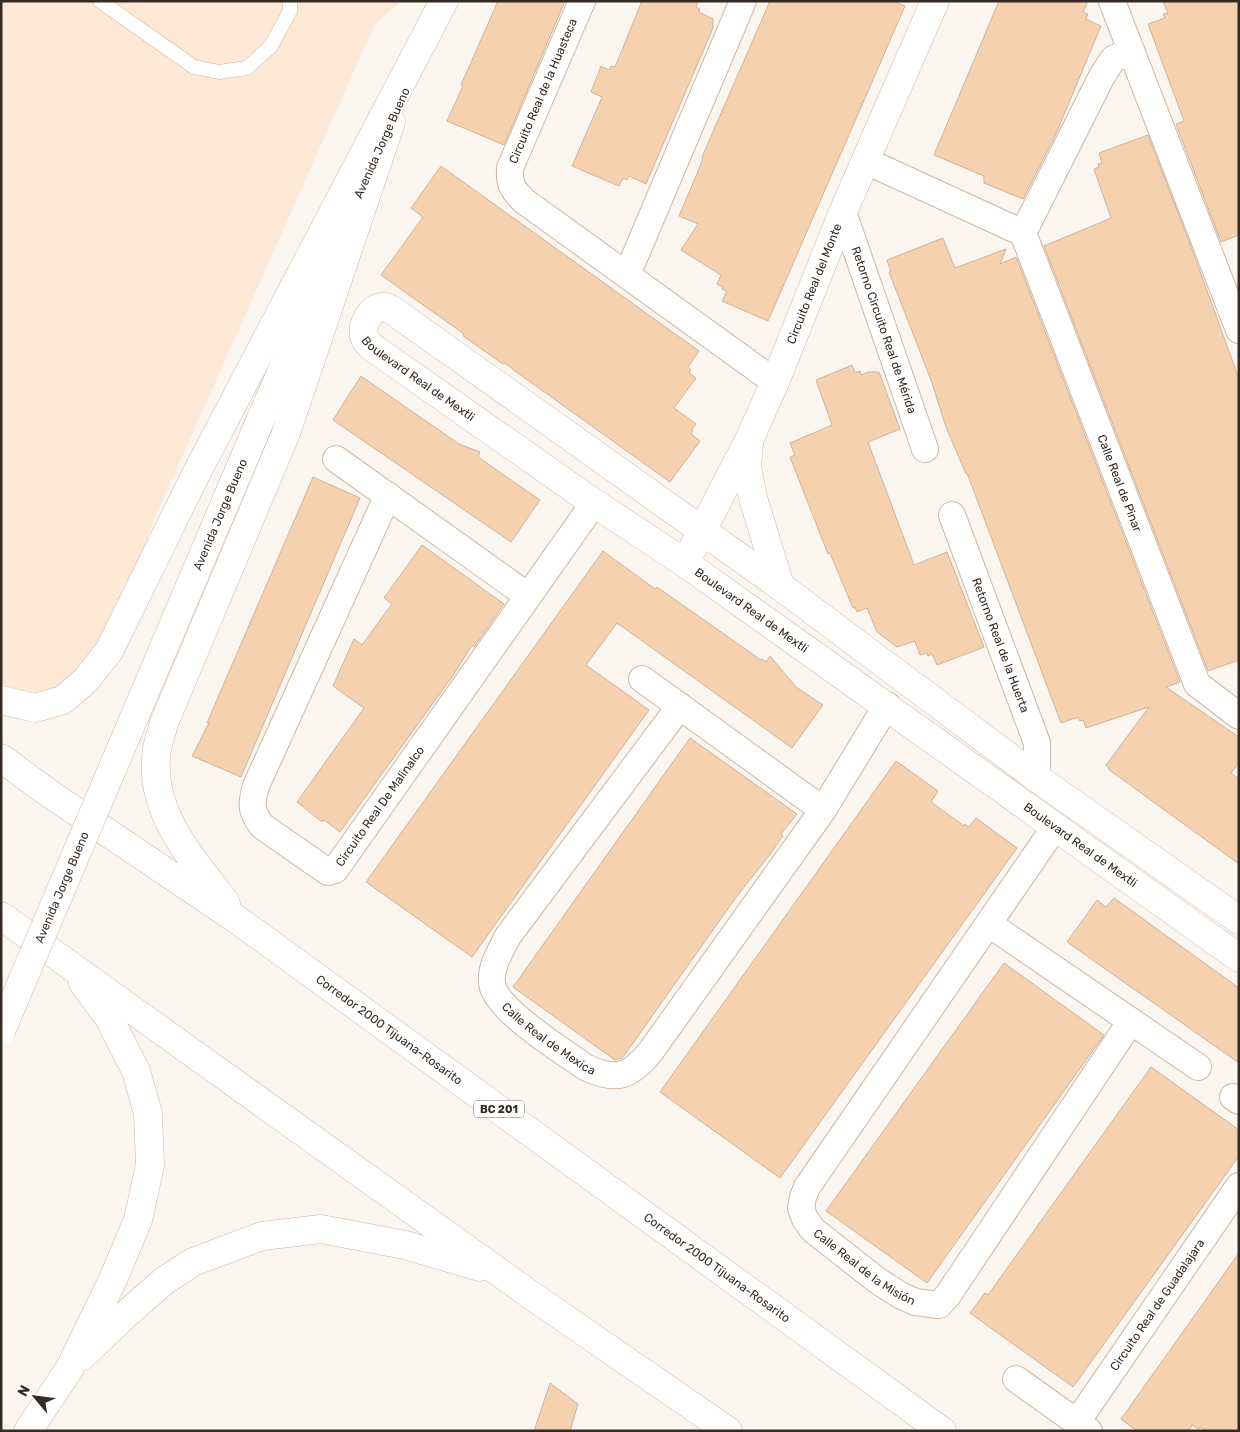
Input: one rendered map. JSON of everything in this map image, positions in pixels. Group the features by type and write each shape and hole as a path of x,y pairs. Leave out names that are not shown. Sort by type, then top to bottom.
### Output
{"main road":[{"name":"Avenida Jorge Bueno","path":"1,1031 260,421 445,1"},
{"path":"1,700 35,708 62,700 86,680 109,651 195,476 445,1"},
{"name":"Circuito Real del Monte","path":"685,562 750,438 775,382 843,212 935,1"},
{"path":"239,921 173,831 161,806 156,775 157,750 164,723 286,433 391,122"},
{"name":"Boulevard Real de Mextli","path":"1239,920 1037,778 780,586 392,310 384,306 377,308 370,315 363,332 366,341 376,350 594,503 685,562 1239,958"},
{"path":"750,438 747,467 753,498 780,586"},
{"name":"Corredor 2000 Tijuana-Rosarito","path":"1,758 50,794 239,921 934,1425 964,1431"},
{"path":"1,763 50,794"},
{"path":"1,916 502,1273 728,1431"},
{"path":"28,1431 70,1368 114,1277 138,1220 150,1165 148,1114 136,1071 109,1018 69,963"},
{"path":"70,1368 164,1281 193,1262 262,1236 321,1230 405,1245 502,1273"}],"street":[{"name":"Circuito Real de la Huasteca","path":"582,1 510,168 509,180 514,191 524,201 775,382"},
{"path":"627,275 743,1"},
{"path":"1112,1 1239,330"},
{"path":"866,161 1023,234 1102,76 1113,59 1131,51"},
{"name":"Retorno Circuito Real de Mérida","path":"843,212 925,449"},
{"name":"Calle Real de Pinar","path":"1023,234 1197,684 1239,716"},
{"path":"336,459 528,596"},
{"name":"Circuito Real De Malinalco","path":"388,495 256,786 252,800 254,815 262,826 328,872 335,870 594,503"},
{"name":"Retorno Real de la Huerta","path":"952,514 1037,743 1037,778"},
{"path":"642,679 823,810"},
{"name":"Calle Real de Mexica","path":"680,706 508,936 493,970 492,984 499,998 512,1014 585,1067 597,1073 619,1075 639,1066 651,1051 823,810 886,705"},
{"name":"Calle Real de la Misión","path":"1055,827 807,1187 801,1208 805,1219 813,1230 900,1296 915,1302 939,1305 948,1295 1131,1022"},
{"path":"1184,918 1201,893"},
{"path":"988,924 1198,1067"},
{"name":"Circuito Real de Guadalajara","path":"1016,1379 1083,1426 1239,1186"}],"lane":[{"path":"100,1 194,67 219,72 247,68 271,46 290,11 290,1"}],"shaded area":[{"path":"1,1 401,1 375,24 156,515 114,627 88,673 51,697 1,698"}],"building":[{"path":"498,1 565,1 504,145 447,121"},
{"path":"642,1 698,1 696,7 700,9 699,12 713,19 713,28 646,184 629,176 627,180 623,178 619,186 572,166 602,97 591,92 601,66 609,70 611,66 615,67"},
{"path":"770,1 891,1 905,6 768,321 722,301 727,291 717,284 721,275 681,250 698,224 679,216 699,169 702,157"},
{"path":"999,1 1088,1 1083,12 1088,14 1086,19 1101,26 1055,136 1023,199 984,183 984,176 934,155"},
{"path":"1163,1 1239,1 1239,235 1221,242 1176,124 1184,121 1148,24 1165,18 1163,14 1168,13"},
{"path":"1148,135 1239,379 1239,660 1208,671 1044,246 1111,218 1094,169 1099,167 1098,164 1102,163 1099,153"},
{"path":"441,166 699,351 688,367 691,370 689,373 696,378 674,408 696,424 691,434 700,441 670,482 505,363 503,364 463,336 464,334 381,275 423,217 411,208"},
{"path":"943,238 955,268 1006,249 1000,264 1016,257 1017,259 1180,682 1166,687 1239,737 1239,763 1231,773 1239,779 1239,864 1108,769 1106,765 1149,707 1086,728 1083,720 1080,721 1078,717 1061,723 967,473 946,427 931,380 889,272 891,272 887,260"},
{"path":"852,365 855,373 860,371 861,375 869,372 879,372 900,429 868,442 914,565 947,552 984,647 937,665 932,654 928,656 927,653 920,655 915,641 897,647 877,632 867,608 857,612 855,607 853,608 830,553 828,554 790,457 795,455 790,443 832,425 816,380"},
{"path":"361,376 459,444 480,452 478,457 540,500 511,542 333,420"},
{"path":"313,477 360,498 241,777 192,756 209,723 207,723"},
{"path":"422,545 504,604 474,647 472,645 452,677 340,832 324,820 322,822 297,802 364,708 333,686 354,639 362,645 392,604 384,598"},
{"path":"603,551 655,589 657,587 761,660 766,662 770,656 796,687 823,705 792,748 617,623 586,665 649,710 472,957 366,882"},
{"path":"690,738 797,814 626,1053 622,1058 615,1060 513,987"},
{"path":"896,761 938,791 931,802 964,826 965,824 969,827 976,818 1017,848 780,1178 660,1092"},
{"path":"1114,898 1239,988 1239,1063 1067,942 1097,900 1106,907"},
{"path":"1004,963 1104,1035 927,1283 826,1211"},
{"path":"1151,1067 1239,1130 1239,1156 1073,1387 970,1313 985,1293 988,1295"},
{"path":"1239,1253 1239,1431 1206,1431 1192,1425 1189,1431 1137,1431 1121,1419"},
{"path":"550,1383 578,1404 570,1431 534,1431"}]}
